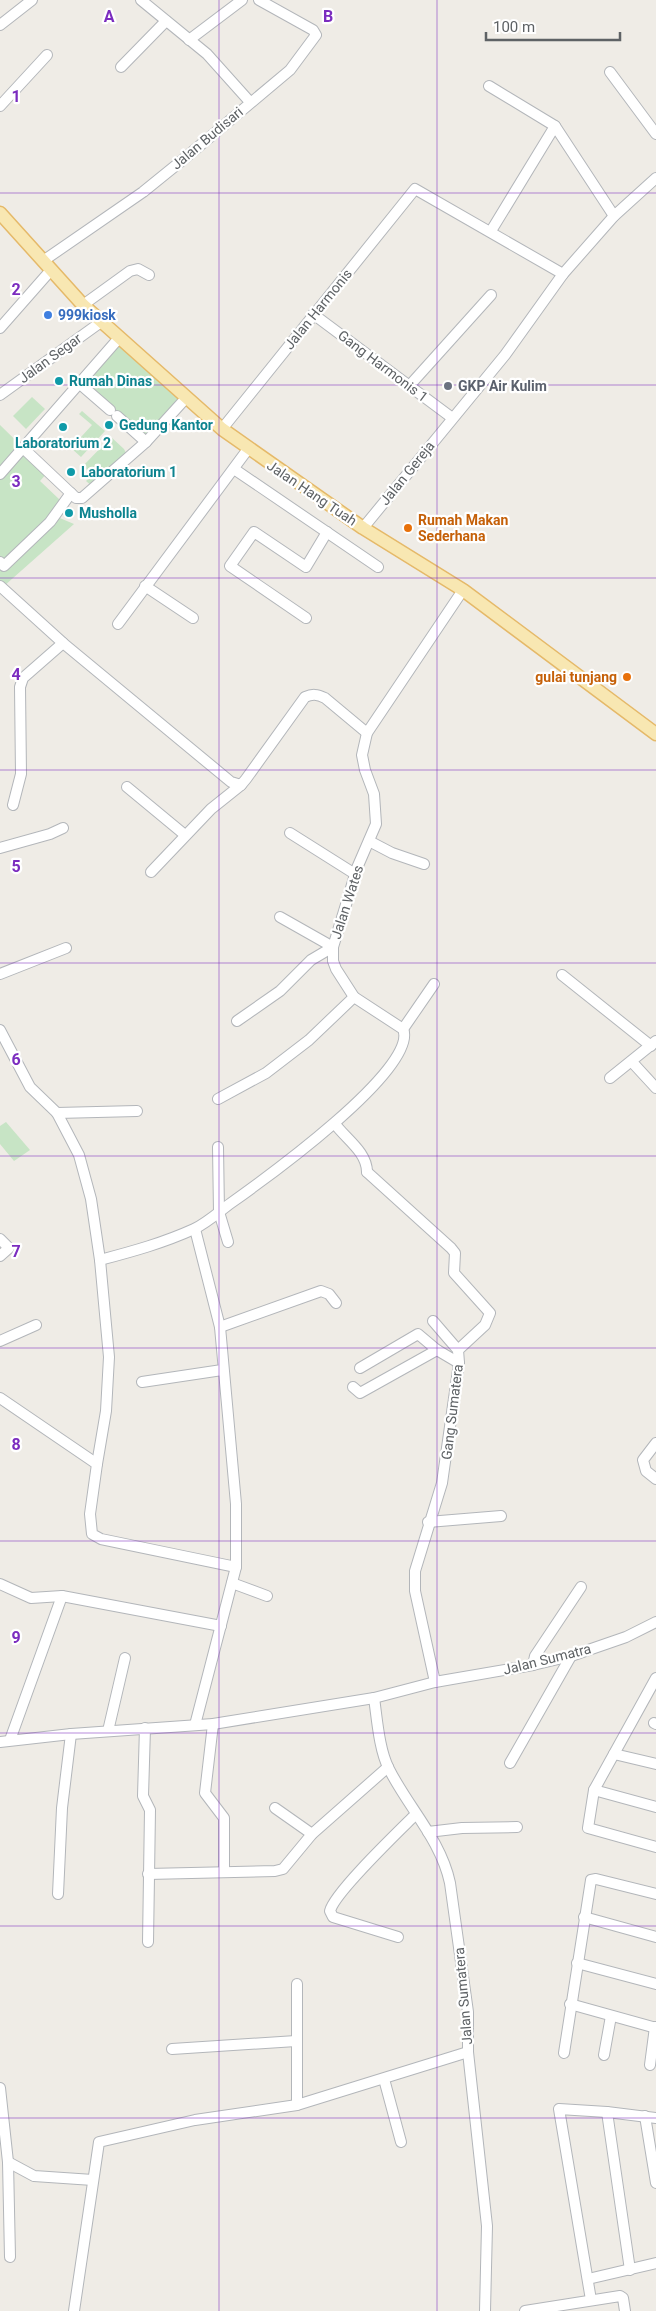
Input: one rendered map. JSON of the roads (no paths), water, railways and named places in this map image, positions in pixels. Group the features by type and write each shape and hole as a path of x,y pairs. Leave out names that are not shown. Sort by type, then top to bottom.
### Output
{"main road":[{"name":"Jalan Hang Tuah","path":"0,213 83,305 222,429 363,528 463,590 656,734"}],"street":[{"path":"0,25 32,0"},
{"name":"Jalan Budisari","path":"0,328 47,266 143,192 250,102 207,54 141,0"},
{"path":"189,40 242,0"},
{"path":"250,102 290,70 316,35 313,30 259,0"},
{"path":"121,67 166,21"},
{"path":"0,106 47,55"},
{"path":"610,72 656,134"},
{"path":"489,86 555,126 614,216"},
{"path":"555,126 491,231 563,274"},
{"name":"Jalan Gereja","path":"363,528 452,417 505,355 563,274 614,216 656,178"},
{"name":"Jalan Harmonis","path":"222,429 415,189 491,231"},
{"path":"83,305 130,271 138,269 149,275"},
{"path":"410,385 491,295"},
{"name":"Gang Harmonis 1","path":"313,314 452,417"},
{"name":"Jalan Segar","path":"0,395 101,322"},
{"path":"0,474 119,338"},
{"path":"80,384 146,442"},
{"path":"23,448 76,498 82,498 146,442 186,398"},
{"path":"118,624 248,449"},
{"path":"234,469 378,567"},
{"path":"0,562 4,566 50,522 71,493"},
{"path":"306,618 230,566 254,532 306,566 327,532"},
{"path":"0,586 63,643 231,782 240,785"},
{"path":"145,586 193,618"},
{"name":"Jalan Wates","path":"403,1029 354,997 336,969 333,947 355,874 376,824 377,814 374,794 365,770 362,755 367,733 463,590"},
{"path":"13,805 21,774 20,687 23,678 63,643"},
{"path":"151,872 211,809 240,785 305,697 318,694 325,698 367,733"},
{"path":"127,787 185,836"},
{"path":"0,848 50,834 63,828"},
{"path":"290,833 355,874"},
{"path":"369,841 392,853 424,864"},
{"path":"237,1021 280,991 311,960 333,947 280,917"},
{"path":"0,974 66,948"},
{"path":"562,975 654,1044 610,1078"},
{"path":"100,1260 168,1242 195,1229 280,1168 335,1124 383,1074 404,1043 403,1029 434,984"},
{"path":"218,1099 266,1073 309,1040 354,997"},
{"path":"1,1037 30,1087 57,1113 79,1155 91,1199 100,1260 109,1358 106,1411 90,1514 92,1534 102,1539 236,1567"},
{"path":"632,1062 656,1088"},
{"path":"57,1113 137,1111"},
{"name":"Gang Sumatera","path":"335,1124 363,1156 367,1164 364,1175 451,1248 455,1253 454,1273 488,1309 488,1321 458,1350 459,1363 442,1483 428,1522 415,1571 415,1591 435,1682"},
{"path":"218,1147 219,1212 228,1242"},
{"path":"195,1229 220,1327 222,1370 236,1504 236,1567 195,1725"},
{"path":"0,1239 8,1248 0,1256"},
{"path":"220,1327 321,1292 328,1294 336,1304"},
{"path":"433,1321 458,1350"},
{"path":"0,1341 36,1325"},
{"path":"360,1368 418,1334 437,1350 459,1363"},
{"path":"353,1387 360,1393 437,1350"},
{"path":"142,1382 222,1370"},
{"path":"0,1398 97,1464"},
{"path":"656,1443 643,1460 646,1471 656,1479"},
{"path":"428,1522 502,1516"},
{"path":"0,1584 31,1598 62,1596 221,1626"},
{"path":"232,1584 267,1596"},
{"path":"534,1665 535,1656 581,1587"},
{"path":"5,1741 62,1596"},
{"name":"Jalan Sumatra","path":"5,1741 71,1734 213,1724 374,1698 435,1682 534,1665 571,1656 626,1637 656,1622"},
{"path":"510,1763 571,1656"},
{"path":"108,1731 125,1658"},
{"path":"656,1678 594,1790 588,1828 656,1847"},
{"name":"Jalan Sumatera","path":"374,1698 388,1767 415,1815 428,1832 444,1864 450,1883 468,2012 468,2052 488,2236 485,2311"},
{"path":"213,1724 205,1793 224,1818 224,1871"},
{"path":"145,1728 142,1796 150,1810 148,1942"},
{"path":"58,1894 62,1808 71,1734"},
{"path":"614,1754 656,1764"},
{"path":"148,1874 275,1871 283,1869 312,1834 388,1767"},
{"path":"594,1790 656,1806"},
{"path":"275,1808 312,1834"},
{"path":"398,1937 333,1917 330,1911 337,1898 356,1876 415,1815"},
{"path":"428,1832 462,1828 517,1826"},
{"path":"564,2053 570,2004 591,1880 594,1878 656,1894"},
{"path":"584,1917 656,1937"},
{"path":"577,1963 656,1984"},
{"path":"297,1984 297,2105"},
{"path":"570,2004 655,2028 650,2065"},
{"path":"604,2055 611,2016"},
{"path":"172,2049 296,2041"},
{"path":"74,2311 99,2142 195,2120 297,2105 468,2052"},
{"path":"384,2079 401,2142"},
{"path":"0,2088 8,2162 10,2257"},
{"path":"591,2300 559,2109 656,2118"},
{"path":"607,2112 630,2270"},
{"path":"645,2116 656,2182"},
{"path":"8,2162 34,2176 93,2180"},
{"path":"588,2278 656,2263"},
{"path":"525,2311 622,2296 625,2311"}],"place":[{"name":"999kiosk","path":"48,315"},
{"name":"Rumah Dinas","path":"59,381"},
{"name":"GKP Air Kulim","path":"448,386"},
{"name":"Gedung Kantor","path":"109,425"},
{"name":"Laboratorium 2","path":"63,427"},
{"name":"Laboratorium 1","path":"71,472"},
{"name":"Musholla","path":"69,513"},
{"name":"Rumah Makan Sederhana","path":"408,528"},
{"name":"gulai tunjang","path":"627,677"}]}
